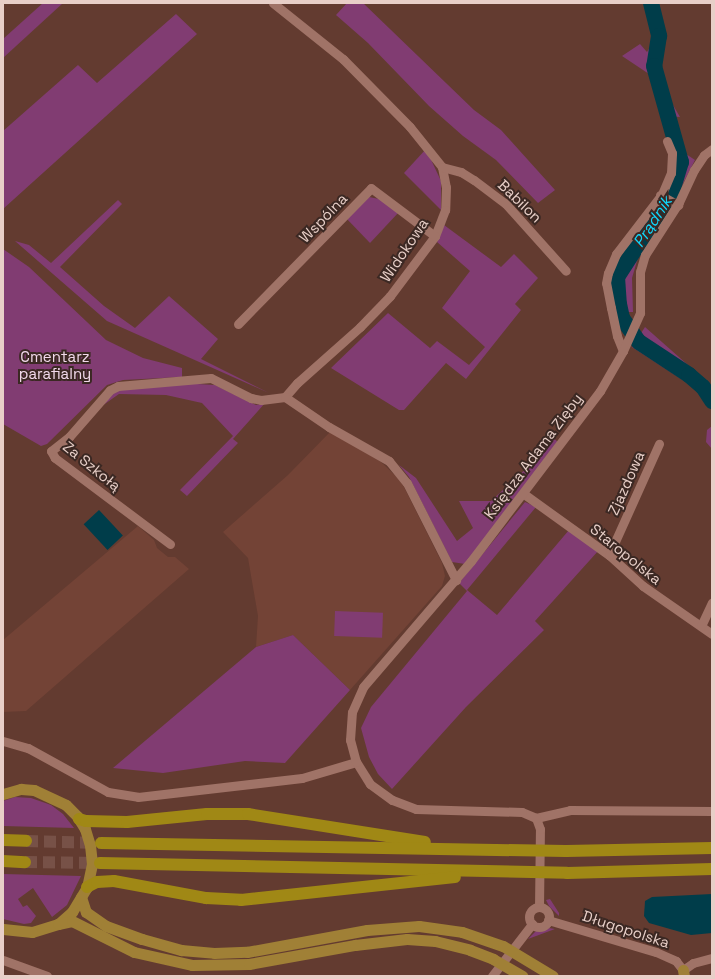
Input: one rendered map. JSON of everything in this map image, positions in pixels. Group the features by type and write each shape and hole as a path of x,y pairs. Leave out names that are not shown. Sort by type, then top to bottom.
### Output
{"highway":[{"path":"79,819 127,822 207,814 248,814 463,850"},
{"path":"3,840 26,841"},
{"path":"101,842 463,850 566,851 712,848"},
{"path":"3,861 25,862"},
{"path":"100,863 515,872 712,869"},
{"path":"84,892 97,882 114,881 206,898 241,900 515,872"}],"main road":[{"path":"3,794 21,788 42,793 66,805 79,819 87,836 91,854 84,892 86,912 106,926 163,946 196,952 247,952 367,930 407,926 462,932 503,946 525,957 553,976"},
{"path":"58,924 72,912 84,892"},
{"path":"3,929 32,932 72,921 134,952 192,965 249,964 355,945 407,939 453,945 493,958 519,973"}],"street":[{"name":"Widokowa","path":"273,3 352,67 430,149 442,167 446,187 445,210 435,236 375,314 296,383 286,397"},
{"path":"624,349 617,336 611,308 606,283 608,273 616,254 662,196 671,173 672,153 667,141"},
{"name":"Księdza Adama Zięby","path":"356,762 350,740 350,723 360,693 456,580 524,494 600,391 624,349 640,313 640,272 645,255 694,170 704,155 712,149"},
{"name":"Babilon","path":"442,167 461,172 504,203 566,271"},
{"name":"Wspólna","path":"238,324 371,188 435,236"},
{"path":"662,196 675,204"},
{"name":"Za Szkołą","path":"170,544 55,458 51,451 69,437 110,390 118,386 210,378 251,398 261,400 286,397"},
{"path":"286,397 330,427 389,461 407,483 456,580"},
{"name":"Zjazdowa","path":"610,555 659,444"},
{"name":"Staropolska","path":"524,494 610,555 643,586 712,634"},
{"path":"701,626 712,602"},
{"path":"3,741 28,748 108,792 138,797 302,778 356,762 377,790 401,805 428,810 522,812 536,818 570,810 712,811"},
{"path":"536,818 540,836 539,907"},
{"path":"532,924 541,926 548,920 547,911 539,907"},
{"path":"492,976 532,924 530,913 539,907"},
{"name":"Długopolska","path":"548,920 656,952 676,961 684,973 693,963 712,958"},
{"path":"3,960 47,976"}],"shaded area":[{"path":"331,431 381,462 401,481 442,563 445,576 442,586 350,690 293,635 256,647 258,616 248,558 223,532 288,475"},
{"path":"138,526 154,540 157,548 168,557 175,557 189,569 26,711 3,712 3,640"}],"green space":[{"path":"43,3 63,3 3,58 3,39"},
{"path":"347,3 363,3 474,110 501,130 555,190 538,203 496,160 463,136 429,106 368,43 336,15"},
{"path":"648,3 655,3 657,6 663,28 663,60 659,62 670,100 680,117 665,116 652,76 622,56 640,44 647,52 655,39 655,25"},
{"path":"176,14 197,34 3,209 3,131 78,65 97,83"},
{"path":"666,120 675,122 683,152 695,160 675,199 664,195 674,156"},
{"path":"426,149 441,181 441,210 404,173"},
{"path":"369,197 379,199 399,212 370,243 346,218"},
{"path":"663,199 672,205 650,235 637,261 632,278 633,312 629,312 622,330 613,286 614,275 631,241"},
{"path":"118,200 122,204 60,267 104,306 135,328 169,296 218,339 201,359 269,393 107,321 15,241 29,245 51,263"},
{"path":"444,225 501,267 514,254 538,278 515,304 521,310 466,379 446,363 404,410 399,410 331,368 388,313 430,348 437,341 469,365 485,347 442,308 470,271 437,242"},
{"name":"Cmentarz parafialny","path":"3,249 29,267 106,340 143,358 182,368 182,377 123,380 107,385 47,444 41,446 3,424"},
{"path":"645,327 706,381 712,388 712,405 704,394 632,347"},
{"path":"179,383 215,385 256,405 265,403 233,439 238,443 187,496 180,490 233,436 202,403 166,395 119,394 99,408 110,393 118,389"},
{"path":"712,426 712,449 706,442 707,430"},
{"path":"552,437 558,442 465,564 452,562 409,477 399,465 416,478 457,541 473,528 459,501 491,501 530,465"},
{"path":"525,502 536,507 467,590 497,615 569,530 599,550 535,621 544,630 466,707 392,789 378,774 369,757 361,728 371,707 467,591 459,583"},
{"path":"335,611 383,613 382,638 334,636"},
{"path":"293,635 350,690 285,763 245,761 163,773 113,768 256,647"},
{"path":"15,797 31,798 51,805 63,814 74,828 3,826 3,801"},
{"path":"3,874 81,876 67,905 52,917 33,888 18,899 23,907 27,905 36,916 31,923 24,924 3,919"},
{"path":"550,899 559,913 559,916 549,906 546,900"},
{"path":"549,928 555,929 528,939 536,931"}],"water":[{"path":"99,510 123,536 108,550 84,524"},
{"path":"712,894 712,933 691,935 649,923 644,916 645,901 652,897"}],"waterway":[{"name":"Prądnik","path":"651,3 659,36 654,66 681,162 672,192 617,277 619,304 622,318 639,342 689,375 703,387 712,401"}],"tunnel":[{"path":"26,841 100,843"},
{"path":"25,862 100,863"}]}
